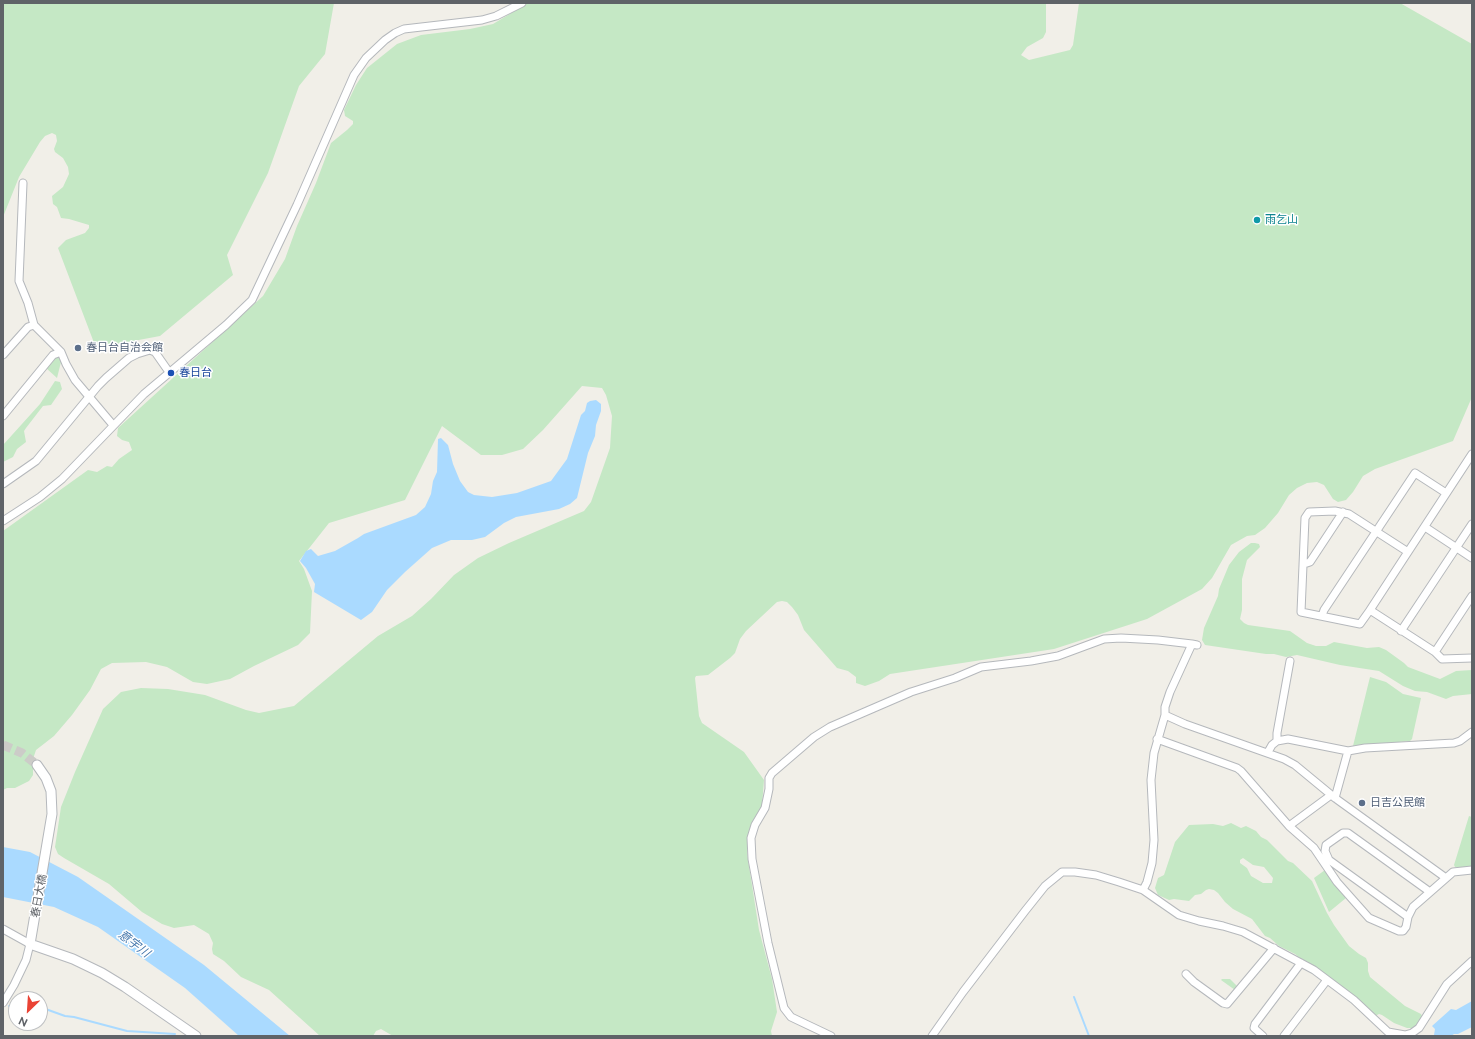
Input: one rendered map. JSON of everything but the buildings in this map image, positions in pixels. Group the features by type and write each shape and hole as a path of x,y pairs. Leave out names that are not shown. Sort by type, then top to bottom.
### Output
{"street":[{"path":"3,521 40,497 62,479 113,424 144,394 226,325 252,300 297,205 354,75 366,58 385,40 404,29 482,20 496,16 522,3"},
{"path":"22,183 19,281 28,303 34,325 60,352 70,373 113,424"},
{"path":"3,355 28,327 34,325"},
{"path":"3,484 36,461 106,378 129,358 150,350 155,352 169,372"},
{"path":"3,416 53,355 60,352"},
{"path":"1408,552 1349,514 1343,512 1309,512 1305,518 1301,612 1360,624 1425,527 1472,454"},
{"path":"1322,616 1324,610 1415,473 1446,493"},
{"path":"1304,564 1310,562 1343,512"},
{"path":"1401,631 1472,524"},
{"path":"1425,527 1472,558"},
{"path":"1435,652 1472,596"},
{"path":"1370,610 1435,652 1442,659 1472,658"},
{"path":"831,1036 792,1017 784,1008 768,943 752,859 751,838 755,825 765,808 769,789 769,778 772,773 814,737 830,727 911,692 981,668 1058,656 1104,639 1121,638 1158,640 1194,644 1170,692 1165,707 1165,715 1157,738 1151,780 1154,840 1152,863 1147,882 1143,890"},
{"path":"1277,741 1277,733 1290,661"},
{"path":"1165,715 1185,724 1268,752 1295,764 1333,797 1446,878"},
{"path":"1268,752 1272,745 1277,741 1288,739 1348,751 1365,748 1454,743 1460,742 1472,732"},
{"path":"1157,738 1237,768 1241,771 1289,826 1314,848 1337,882 1369,918 1402,932 1405,929 1408,917 1414,906 1453,872 1472,870"},
{"path":"1289,826 1333,797 1348,751"},
{"name":"春日大橋","path":"31,941 47,852 52,814 52,797 46,778 37,765"},
{"path":"1408,917 1329,860 1325,851 1326,845 1343,833 1348,834 1430,892"},
{"path":"932,1036 963,992 1045,886 1062,872 1096,875 1143,890 1179,914 1199,921 1243,932 1301,962 1354,1000 1388,1032 1405,1035 1412,1033 1419,1028 1447,984 1472,961"},
{"path":"3,930 102,973 196,1036"},
{"path":"3,1003 14,985 26,960 31,941"},
{"path":"1186,974 1223,1004 1228,1004 1274,948"},
{"path":"1262,1036 1255,1030 1255,1024 1301,962"},
{"path":"1284,1036 1327,980"},
{"path":"1381,1036 1388,1032"}],"green space":[{"path":"3,3 334,3 325,54 299,86 268,173 227,255 233,275 160,336 96,348 58,248 66,240 85,233 89,228 89,225 61,218 57,207 53,204 52,196 63,187 69,174 68,167 63,158 55,152 54,149 57,141 56,135 52,133 45,136 40,142 19,177 3,217"},
{"path":"528,3 1046,3 1046,32 1043,38 1027,47 1021,55 1029,60 1070,50 1073,45 1079,3 1400,3 1472,44 1472,397 1453,441 1375,469 1363,476 1346,500 1338,502 1333,499 1324,485 1317,482 1307,483 1297,488 1289,495 1278,513 1265,528 1255,535 1247,536 1231,545 1212,578 1202,589 1147,619 1054,649 890,674 879,681 865,686 856,683 856,677 848,671 837,668 804,630 798,615 792,607 787,602 782,601 777,602 746,631 740,639 735,653 730,658 708,675 696,676 699,716 702,723 744,752 764,780 762,806 752,822 747,840 747,853 759,930 772,979 777,1012 771,1031 772,1036 393,1036 381,1029 376,1031 373,1036 320,1036 269,990 241,977 224,961 213,954 213,943 209,934 194,925 174,928 162,924 142,912 109,884 58,854 55,847 61,807 75,772 103,709 121,692 141,688 168,689 205,695 246,710 259,713 294,706 378,636 412,616 454,575 478,558 584,511 591,502 610,448 612,416 606,395 602,388 582,386 543,430 523,449 502,455 481,455 442,426 405,500 329,523 299,561 304,569 312,591 310,633 298,645 230,679 207,684 193,682 167,667 146,662 112,663 101,669 90,690 72,715 54,736 36,750 33,759 33,775 29,781 15,788 7,788 3,790 3,531 88,470 97,472 107,466 112,467 119,459 132,450 129,442 122,440 117,436 118,428 263,296 285,259 331,143 353,124 353,121 345,116 344,110 356,85 367,68 397,44 421,35 470,29 493,24"},
{"path":"55,357 60,357 61,362 57,378 46,368"},
{"path":"55,381 60,382 62,389 51,405 43,406 26,428 24,431 26,442 17,449 13,457 3,462 3,445 40,404"},
{"path":"1251,543 1259,544 1260,547 1247,560 1242,579 1242,610 1240,619 1244,623 1248,625 1290,631 1307,643 1316,646 1326,646 1334,642 1367,648 1379,647 1386,650 1408,667 1440,679 1456,671 1472,670 1472,694 1453,696 1446,699 1427,692 1415,691 1403,686 1379,671 1340,665 1297,655 1286,657 1274,654 1205,645 1202,640 1204,628 1218,596 1219,589 1229,565 1239,552"},
{"path":"1370,677 1386,682 1403,694 1421,698 1412,739 1410,741 1353,746"},
{"path":"1469,816 1472,817 1472,867 1455,867 1454,865"},
{"path":"1231,823 1241,828 1246,826 1256,831 1312,881 1334,925 1349,946 1366,958 1370,977 1405,1006 1421,1014 1423,1018 1419,1024 1413,1028 1407,1028 1394,1023 1382,1015 1379,1014 1375,1016 1295,954 1279,946 1270,938 1265,936 1252,919 1233,909 1214,890 1206,890 1201,894 1195,895 1189,901 1174,899 1169,900 1158,895 1155,888 1158,878 1164,875 1175,842 1189,825 1213,824 1223,826","holes":["1243,858 1253,865 1264,867 1273,878 1272,883 1263,883 1251,876 1247,868 1240,863 1240,860"]},
{"path":"1325,870 1346,898 1329,912 1314,878"},
{"path":"1230,979 1238,987 1235,990 1221,980"}],"water":[{"path":"596,400 601,404 601,411 596,425 595,436 588,453 577,498 570,504 559,509 516,517 504,523 485,537 472,540 451,540 432,548 387,590 372,612 361,620 314,592 315,584 306,568 300,561 306,551 311,549 318,556 335,551 364,534 416,515 425,507 431,494 433,481 437,472 438,439 441,438 448,445 453,464 460,481 468,492 474,495 492,497 517,493 551,481 567,459 581,415 585,411 587,403"},
{"name":"意宇川","path":"3,847 30,852 78,877 204,965 290,1036 239,1036 185,988 98,927 54,907 3,897"},
{"path":"1472,1001 1472,1027 1451,1036 1432,1036 1434,1035 1435,1029 1432,1026 1451,1009 1456,1010"}],"waterway":[{"path":"1074,997 1089,1036"},
{"path":"48,1010 65,1016 127,1031 175,1034"}],"tunnel":[{"path":"3,745 22,753 37,765"}],"place":[{"name":"雨乞山","path":"1257,220"},
{"name":"春日台自治会館","path":"78,348"},
{"name":"春日台","path":"171,373"},
{"name":"日吉公民館","path":"1362,803"}]}
